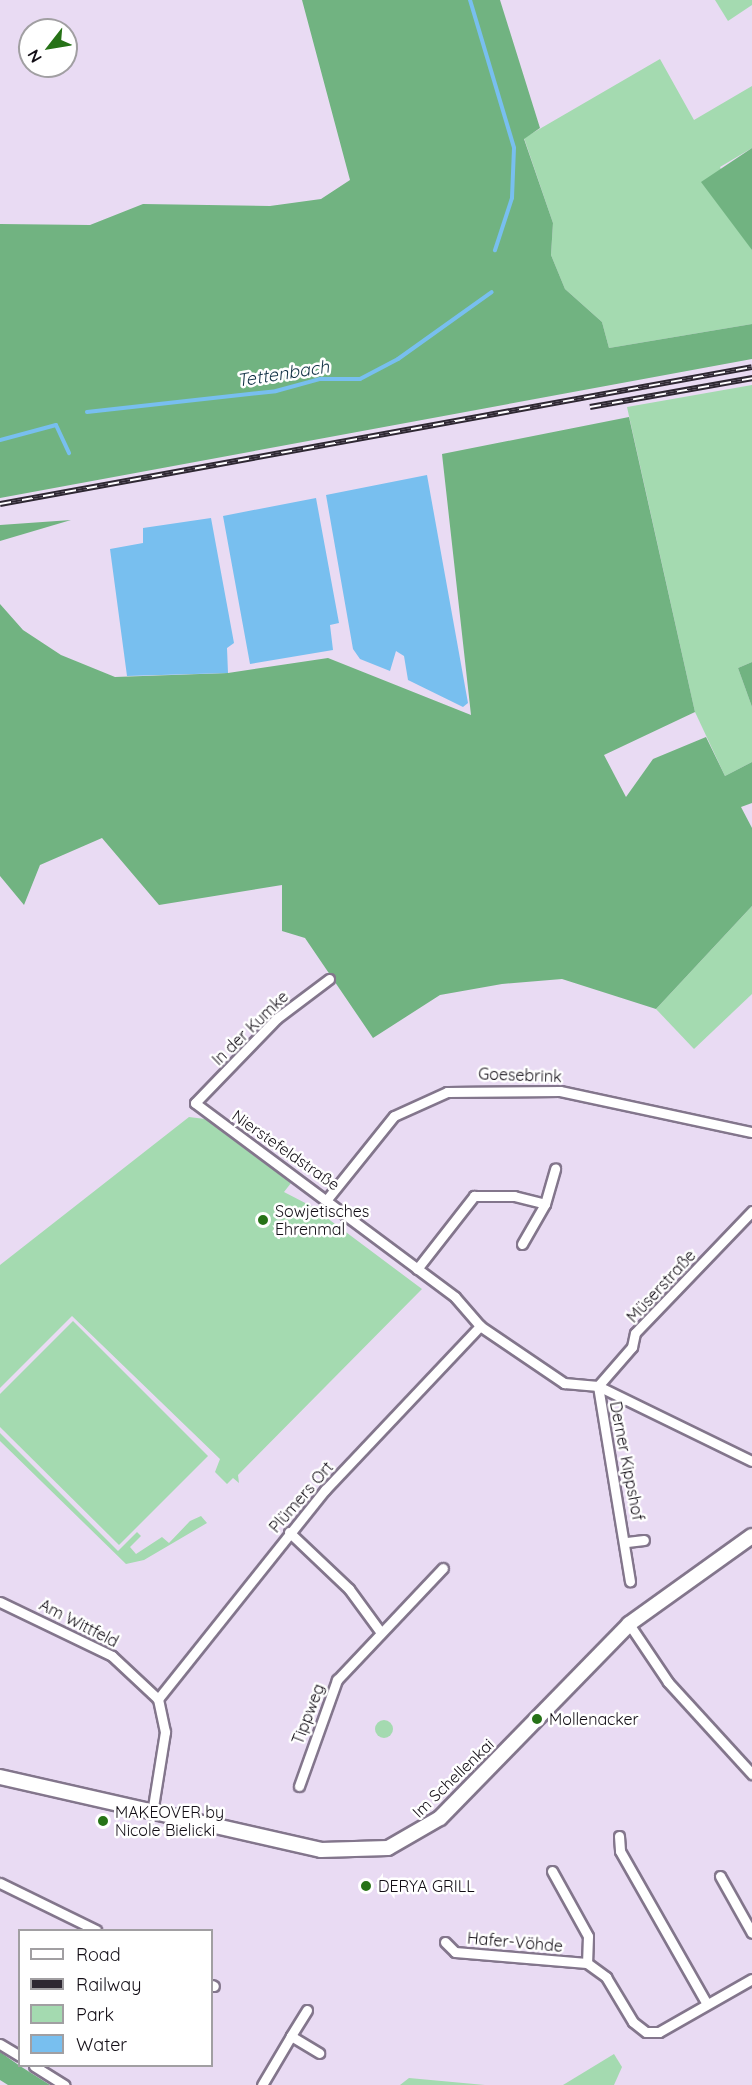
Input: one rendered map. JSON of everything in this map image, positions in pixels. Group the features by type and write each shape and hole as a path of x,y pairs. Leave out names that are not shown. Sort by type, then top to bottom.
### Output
{"street":[{"name":"In der Kumke","path":"195,1103 277,1018 329,979"},
{"name":"Goesebrink","path":"328,1198 394,1116 447,1092 560,1090 752,1132"},
{"name":"Nierstefeldstraße","path":"195,1103 328,1198 472,1311 480,1326 564,1383 598,1386 752,1461"},
{"path":"522,1244 545,1204 555,1168"},
{"path":"417,1269 474,1196 514,1196 545,1204"},
{"name":"Müserstraße","path":"598,1386 632,1347 635,1333 752,1211"},
{"name":"Plümers Ort","path":"158,1699 289,1532 480,1326"},
{"name":"Derner Kippshof","path":"598,1386 627,1542 630,1581"},
{"path":"289,1532 341,1581 379,1630"},
{"name":"Im Schellenkai","path":"0,1777 321,1850 375,1851 411,1839 440,1818 629,1624 752,1536"},
{"name":"Derner Kippshof","path":"627,1542 644,1540"},
{"name":"Tippweg","path":"299,1786 327,1700 379,1630 443,1568"},
{"name":"Am Wittfeld","path":"0,1602 112,1656 158,1699"},
{"path":"629,1624 661,1674 752,1774"},
{"path":"152,1813 165,1732 158,1699"},
{"path":"619,1836 620,1851 707,2004"},
{"name":"Hafer-Vöhde","path":"445,1942 455,1952 587,1963 588,1935 552,1871"},
{"path":"720,1876 752,1933"},
{"path":"0,1883 94,1929"},
{"path":"587,1963 606,1977 633,2022 646,2032 659,2032 752,1979"},
{"path":"262,2085 307,2010"},
{"path":"291,2036 319,2053"},
{"path":"0,2044 18,2055"},
{"path":"36,2067 64,2085"}],"green space":[{"path":"302,0 500,0 540,128 524,139 553,223 551,255 565,289 602,322 609,348 752,324 752,359 0,498 0,224 90,225 143,204 270,206 321,199 350,180"},
{"path":"715,0 752,0 752,5 728,21"},
{"path":"660,59 694,120 752,86 752,148 720,167 752,250 752,324 609,348 602,322 565,289 551,255 553,223 524,138"},
{"path":"752,148 752,250 701,182"},
{"path":"752,385 752,662 738,668 752,707 752,762 725,776 695,712 627,407"},
{"path":"629,417 695,712 604,755 626,797 653,759 706,737 725,776 752,762 752,803 741,807 752,828 752,906 656,1009 562,979 502,984 440,995 373,1038 305,938 282,931 282,885 159,905 102,838 40,865 24,905 0,876 0,604 23,630 61,655 115,677 228,673 328,658 471,715 442,454"},
{"path":"71,520 0,541 0,525"},
{"path":"752,662 752,707 738,668"},
{"path":"752,906 752,994 694,1049 656,1009"},
{"path":"189,1117 205,1119 291,1183 284,1192 311,1206 422,1289 238,1475 239,1483 233,1478 227,1484 215,1472 220,1459 72,1316 0,1388 0,1265"},
{"path":"73,1321 208,1456 119,1545 0,1427 0,1394"},
{"path":"0,1433 118,1551 137,1532 141,1536 130,1547 136,1554 162,1537 169,1543 190,1521 201,1516 207,1523 144,1560 126,1564 0,1441"},
{"path":"384,1720 390,1723 393,1729 390,1735 384,1738 378,1735 375,1729 378,1723"},
{"path":"0,2052 18,2065 18,2067 50,2085 8,2085 0,2080"},
{"path":"614,2054 622,2067 614,2085 563,2085"},
{"path":"409,2078 485,2085 400,2085"}],"water":[{"path":"427,475 468,703 463,707 408,680 404,656 396,651 390,671 360,659 353,649 326,495"},
{"path":"316,498 339,623 330,625 333,650 250,664 223,516"},
{"path":"211,518 234,643 227,648 228,673 127,676 110,549 143,543 143,528"}],"waterway":[{"name":"Tettenbach","path":"470,0 514,148 512,198 495,250"},
{"name":"Tettenbach","path":"87,412 276,391 320,379 360,379 398,359 492,292"},
{"path":"0,440 56,425 69,453"}],"railway":[{"path":"0,504 752,367"},
{"path":"590,407 752,378"}],"place":[{"name":"Sowjetisches Ehrenmal","path":"263,1220"},
{"name":"Mollenacker","path":"537,1719"},
{"name":"MAKEOVER by Nicole Bielicki","path":"103,1821"},
{"name":"DERYA GRILL","path":"366,1886"}]}
